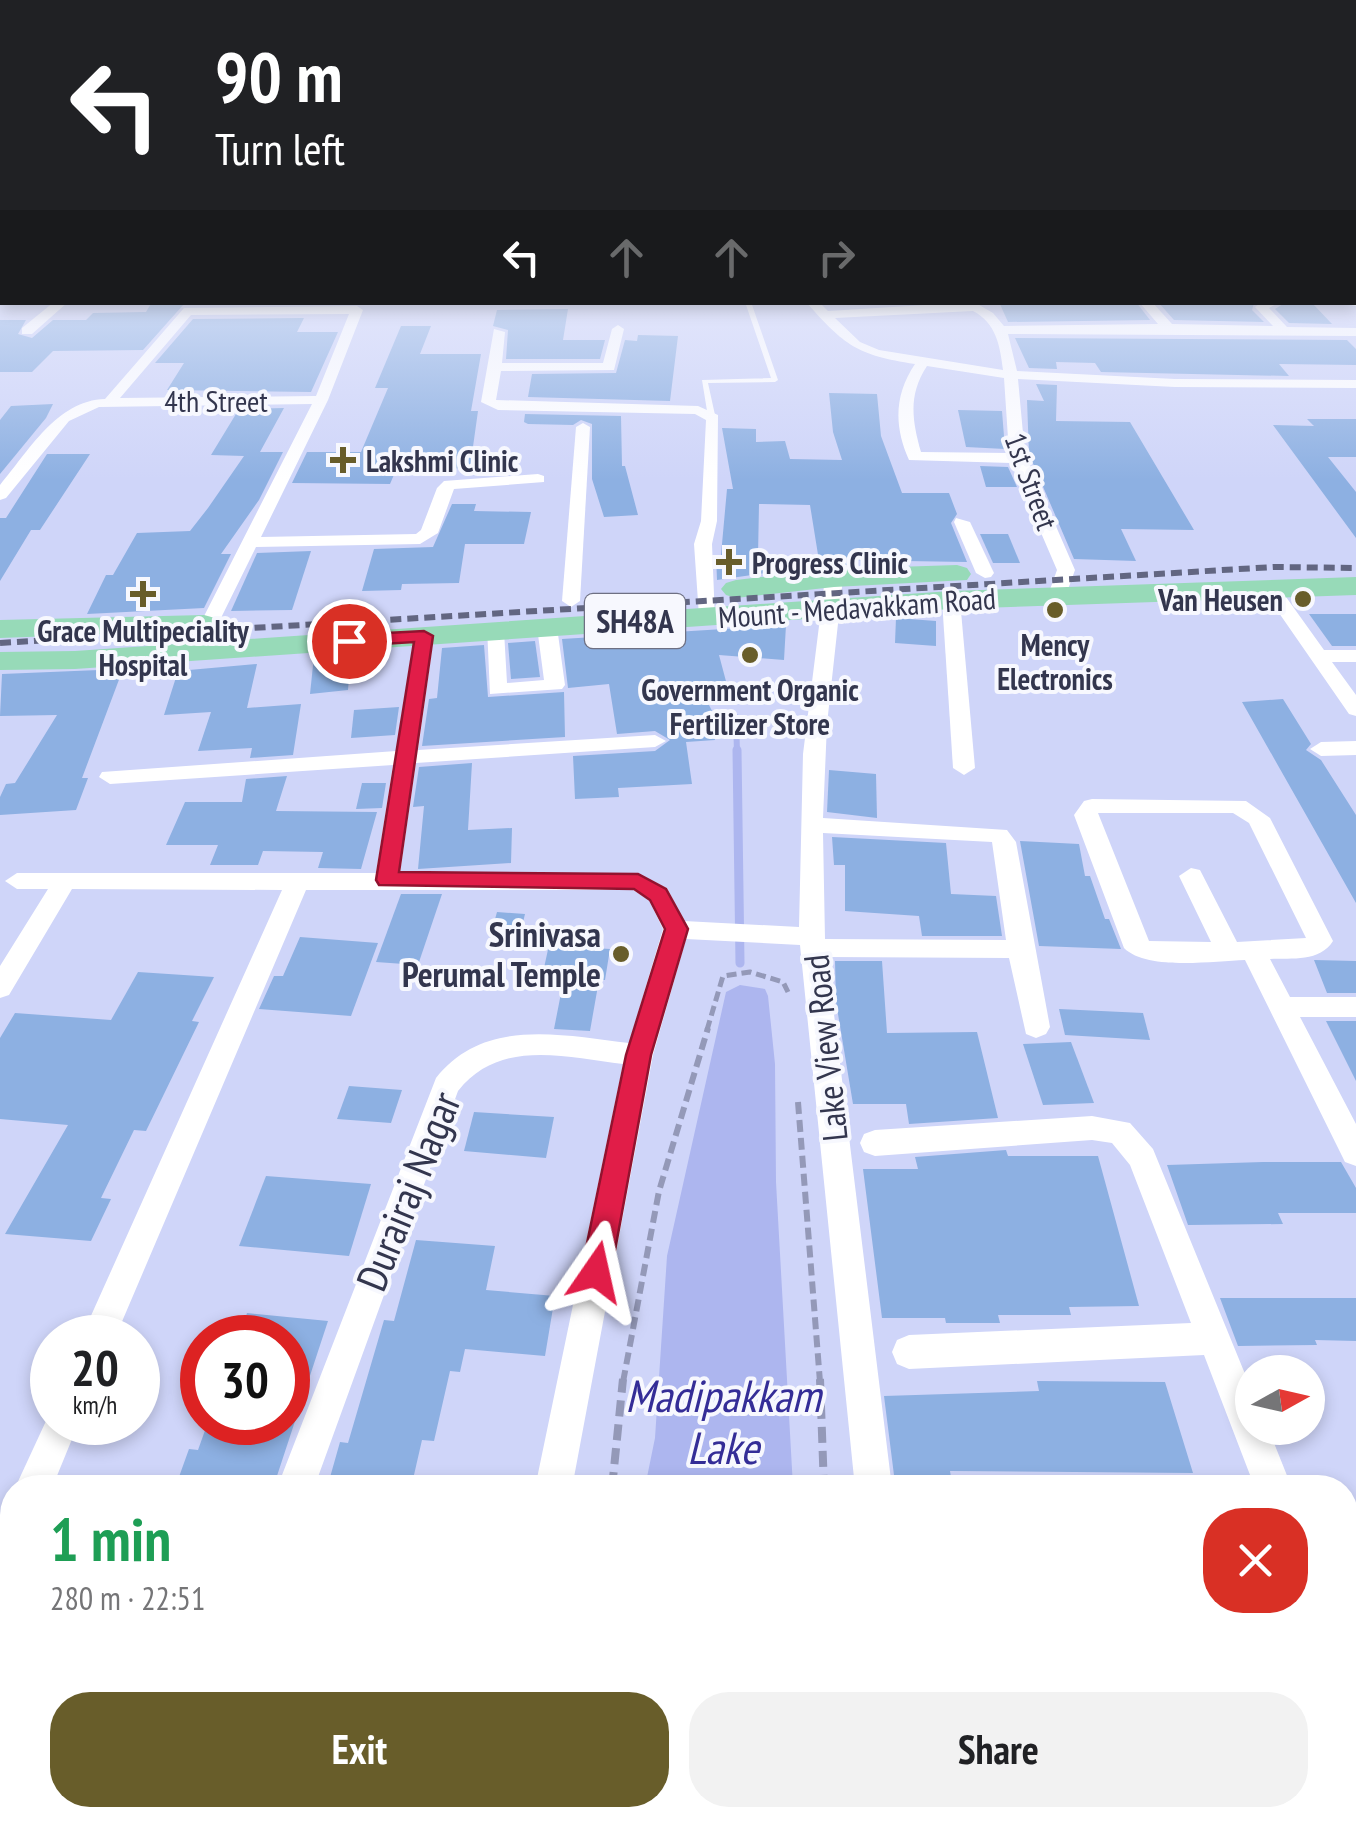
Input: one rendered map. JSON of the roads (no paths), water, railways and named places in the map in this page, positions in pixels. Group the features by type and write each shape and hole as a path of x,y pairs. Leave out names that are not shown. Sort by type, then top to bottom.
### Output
{"main road":[{"name":"Mount - Medavakkam Road","path":"0,661 547,627 706,604 985,574 1062,582 1356,586"},
{"name":"Mount - Medavakkam Road","path":"834,593 952,600 1062,582 1356,574"},
{"name":"Mount - Medavakkam Road","path":"0,629 209,624 571,601 706,604"}],"street":[{"path":"26,331 52,310"},
{"path":"0,495 64,418 111,400 188,310"},
{"path":"209,624 320,400 357,310"},
{"path":"820,310 854,345 876,354 1011,376 1175,383 1356,384"},
{"path":"824,315 893,310"},
{"path":"979,310 1000,330 1356,332"},
{"path":"1152,310 1168,328"},
{"path":"1263,310 1284,331"},
{"path":"495,367 609,368 618,329"},
{"name":"1st Street","path":"1000,330 1011,376 1010,419 1018,458 1062,582"},
{"path":"499,332 488,402 498,406 698,410 711,416 709,520 704,544 706,604"},
{"path":"924,361 909,381 902,406 914,457 1018,458"},
{"name":"4th Street","path":"111,400 320,400"},
{"path":"571,601 583,427"},
{"path":"248,542 420,539 429,533 445,488 450,484 538,479"},
{"path":"962,522 985,574"},
{"path":"1270,587 1356,710"},
{"name":"Lake View Road","path":"834,593 820,694 805,940 872,1475"},
{"path":"952,600 964,768"},
{"path":"494,631 497,690 555,686 547,627"},
{"path":"387,880 424,636"},
{"path":"1318,656 1356,656"},
{"path":"110,777 655,741"},
{"path":"1321,749 1356,748"},
{"path":"1092,806 1238,806 1250,810 1258,818 1320,940 1312,947 1241,951 1141,949 1133,942 1085,815 1092,806"},
{"path":"810,824 998,835 1004,842 1036,1027"},
{"path":"1191,876 1284,1007 1356,1153"},
{"path":"0,988 66,880"},
{"path":"17,881 638,882 658,894 687,931 1020,949"},
{"path":"108,1315 298,882"},
{"path":"556,1475 639,1055 687,931"},
{"path":"1284,1007 1356,1008"},
{"name":"Durairaj Nagar","path":"300,1475 432,1117 454,1076 482,1053 510,1046 639,1055"},
{"path":"875,1143 1092,1128 1120,1132 1142,1158 1269,1475"},
{"path":"909,1352 1214,1338"},
{"path":"39,1475 51,1445"}],"lane":[{"path":"711,416 704,381 775,380 751,310"}],"water":[{"name":"Madipakkam Lake","path":"740,985 765,989 768,996 775,1064 776,1182 792,1475 647,1475 655,1438 667,1256 726,992"}],"waterway":[{"path":"736,717 737,753"},
{"path":"737,750 740,963"}],"railway":[{"path":"0,643 1274,567 1356,568"}],"place":[{"name":"Lakshmi Clinic","path":"343,460"},
{"name":"Progress Clinic","path":"729,562"},
{"name":"Grace Multipeciality Hospital","path":"143,594"},
{"name":"Van Heusen","path":"1303,599"},
{"name":"Mency Electronics","path":"1055,610"},
{"name":"Government Organic Fertilizer Store","path":"750,655"},
{"name":"Srinivasa Perumal Temple","path":"621,954"}]}
